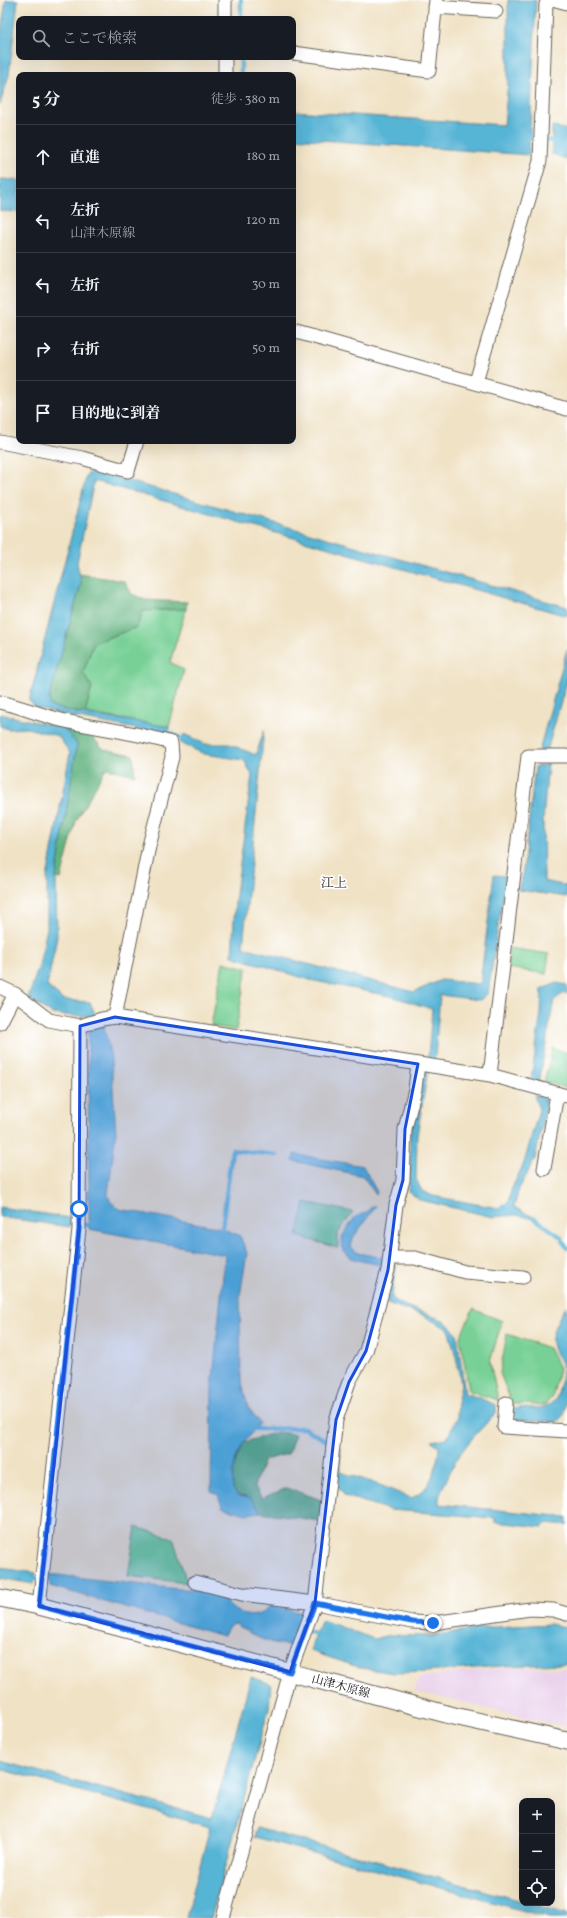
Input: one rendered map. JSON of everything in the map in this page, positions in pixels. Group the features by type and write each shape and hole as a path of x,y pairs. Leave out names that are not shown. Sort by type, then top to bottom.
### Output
{"street":[{"path":"225,0 225,16"},
{"path":"476,382 540,161 546,4 550,0"},
{"path":"556,0 567,3"},
{"path":"296,52 429,71 436,3 496,11"},
{"path":"225,60 225,72"},
{"path":"296,332 567,409"},
{"path":"0,442 82,458 128,471 136,444"},
{"path":"0,702 66,721 156,738 171,743 172,757 149,846 115,1017"},
{"path":"490,1075 528,756 567,756"},
{"path":"0,987 15,994 49,1020 91,1022 115,1017 490,1075 562,1095 544,1169"},
{"path":"0,1023 15,994"},
{"path":"40,1598 79,1223 91,1022"},
{"path":"223,1918 290,1672 315,1603 332,1443 336,1420 349,1382 366,1351 389,1264 396,1205 403,1180 405,1129 415,1088 418,1064"},
{"path":"389,1264 415,1258 465,1272 523,1277"},
{"path":"506,1403 504,1427 567,1431"},
{"path":"195,1582 242,1594 315,1603 405,1621 433,1623 530,1609 553,1610 567,1614"},
{"name":"山津木原線","path":"0,1598 40,1598 290,1672 454,1716 567,1741"}],"highlighted area":[{"path":"115,1017 418,1064 405,1129 403,1180 396,1205 388,1270 366,1351 349,1382 336,1420 315,1603 290,1672 39,1606 79,1229 80,1026"}],"shaded area":[{"path":"509,1667 567,1668 567,1727 414,1691 419,1677"}],"green space":[{"path":"79,574 124,581 132,594 145,600 187,602 186,609 143,611 137,627 94,643 83,673 92,687 85,713 65,711 50,706 49,698 81,583"},
{"path":"186,609 170,662 184,670 169,727 85,713 92,687 83,673 93,643 137,627 143,611"},
{"path":"64,728 85,730 104,749 133,755 135,775 106,768 76,821 61,879 56,878 77,744"},
{"path":"510,948 549,954 546,974 507,968"},
{"path":"223,962 247,968 236,1030 211,1026"},
{"path":"553,1048 567,1053 567,1088 544,1082"},
{"path":"305,1202 353,1212 338,1233 338,1248 297,1236"},
{"path":"473,1309 502,1321 490,1362 498,1400 469,1391 460,1337"},
{"path":"507,1334 549,1348 559,1368 553,1395 545,1405 512,1404 500,1373"},
{"path":"278,1432 295,1434 288,1454 264,1460 254,1486 262,1498 287,1488 322,1500 319,1521 261,1512 250,1499 238,1495 234,1489 232,1476 244,1442"},
{"path":"136,1527 173,1538 187,1583 128,1576"}],"water":[{"path":"6,0 18,0 9,75 0,105 0,37"},
{"path":"508,0 536,0 529,155 296,138 296,111 504,125 508,82"},
{"path":"552,126 567,130 567,159 552,154"},
{"path":"0,179 16,180 16,212 0,211"},
{"path":"94,471 567,607 567,616 94,481 77,563 81,583 49,698 50,706 94,716 169,727 168,735 68,716 37,708 29,701 87,474"},
{"path":"567,649 567,681 547,751 539,751"},
{"path":"0,714 64,728 77,744 56,877 57,937 47,986 63,1000 90,1002 96,1016 52,1014 28,998 39,966 47,928 47,878 70,753 58,736 27,728 8,729 0,726"},
{"path":"264,730 243,947 414,992 441,980 480,984 494,875 507,876 488,993 480,1000 440,995 435,1057 427,1075 417,1136 416,1179 422,1191 433,1196 498,1208 508,1202 512,1188 524,1163 539,1110 534,1095 544,1097 546,1108 535,1159 519,1189 514,1207 539,1220 517,1215 493,1217 420,1200 408,1191 410,1134 421,1080 428,1058 432,1009 394,997 310,980 232,956 235,901 252,775 244,760 204,754 180,743 184,734 205,744 229,744 256,755"},
{"path":"548,764 543,821 544,881 567,886 567,897 518,890 522,878 535,767"},
{"path":"557,983 567,985 567,994 564,993 554,1000 539,1082 531,1080 541,1013 542,989"},
{"path":"96,1026 104,1026 111,1058 116,1132 108,1194 110,1201 119,1209 222,1228 240,1236 247,1253 240,1296 241,1379 248,1407 260,1423 244,1442 236,1458 233,1472 233,1489 238,1496 250,1498 261,1512 246,1514 222,1507 218,1495 211,1491 212,1387 225,1255 89,1229 88,1032"},
{"path":"294,1154 363,1166 377,1192 376,1195 363,1176 293,1161"},
{"path":"372,1206 376,1206 353,1238 351,1247 358,1253 384,1258 384,1266 353,1259 343,1251 342,1237 355,1217 367,1212"},
{"path":"0,1207 70,1218 70,1227 0,1217"},
{"path":"395,1263 396,1269 392,1297 398,1303 445,1321 457,1334 465,1394 496,1405 496,1414 467,1444 456,1461 441,1492 439,1504 567,1517 567,1525 546,1523 543,1527 495,1522 495,1518 390,1510 345,1496 334,1481 337,1443 341,1447 340,1472 375,1483 411,1498 418,1495 424,1490 432,1478 437,1463 439,1448 432,1441 447,1438 457,1418 458,1399 461,1384 456,1357 448,1329 424,1316 387,1303"},
{"path":"567,1305 567,1396 564,1415 557,1422 517,1420 510,1412 520,1408 543,1407 549,1405 557,1397 561,1382 562,1364 553,1347 552,1335 557,1321"},
{"path":"0,1568 36,1573 33,1584 0,1578"},
{"path":"49,1574 178,1589 195,1589 211,1592 224,1599 231,1607 242,1614 252,1616 262,1613 270,1605 303,1613 292,1646 262,1640 236,1624 229,1626 223,1636 50,1586"},
{"path":"322,1620 374,1639 390,1635 431,1636 478,1628 550,1624 567,1627 567,1664 500,1666 394,1673 361,1668 310,1651 315,1634"},
{"path":"251,1677 271,1684 269,1708 211,1918 186,1918 210,1827 0,1769 0,1761 212,1818"},
{"path":"257,1828 519,1900 519,1906 539,1906 567,1914 567,1918 550,1918 255,1837"}],"waterway":[{"path":"241,0 241,16"},
{"path":"241,60 241,72"},
{"path":"524,136 567,144"},
{"path":"163,730 187,741"},
{"path":"222,1228 232,1150 277,1155"},
{"path":"534,1218 561,1237 567,1248"},
{"path":"71,1222 88,1225"},
{"path":"255,1429 304,1428 331,1443"},
{"path":"35,1578 50,1580"},
{"path":"307,1631 315,1634"}],"district":[{"name":"江上","path":"334,882"}],"route":[{"path":"79,1209 79,1229 39,1606 290,1672 315,1603 412,1622 433,1623"}]}
